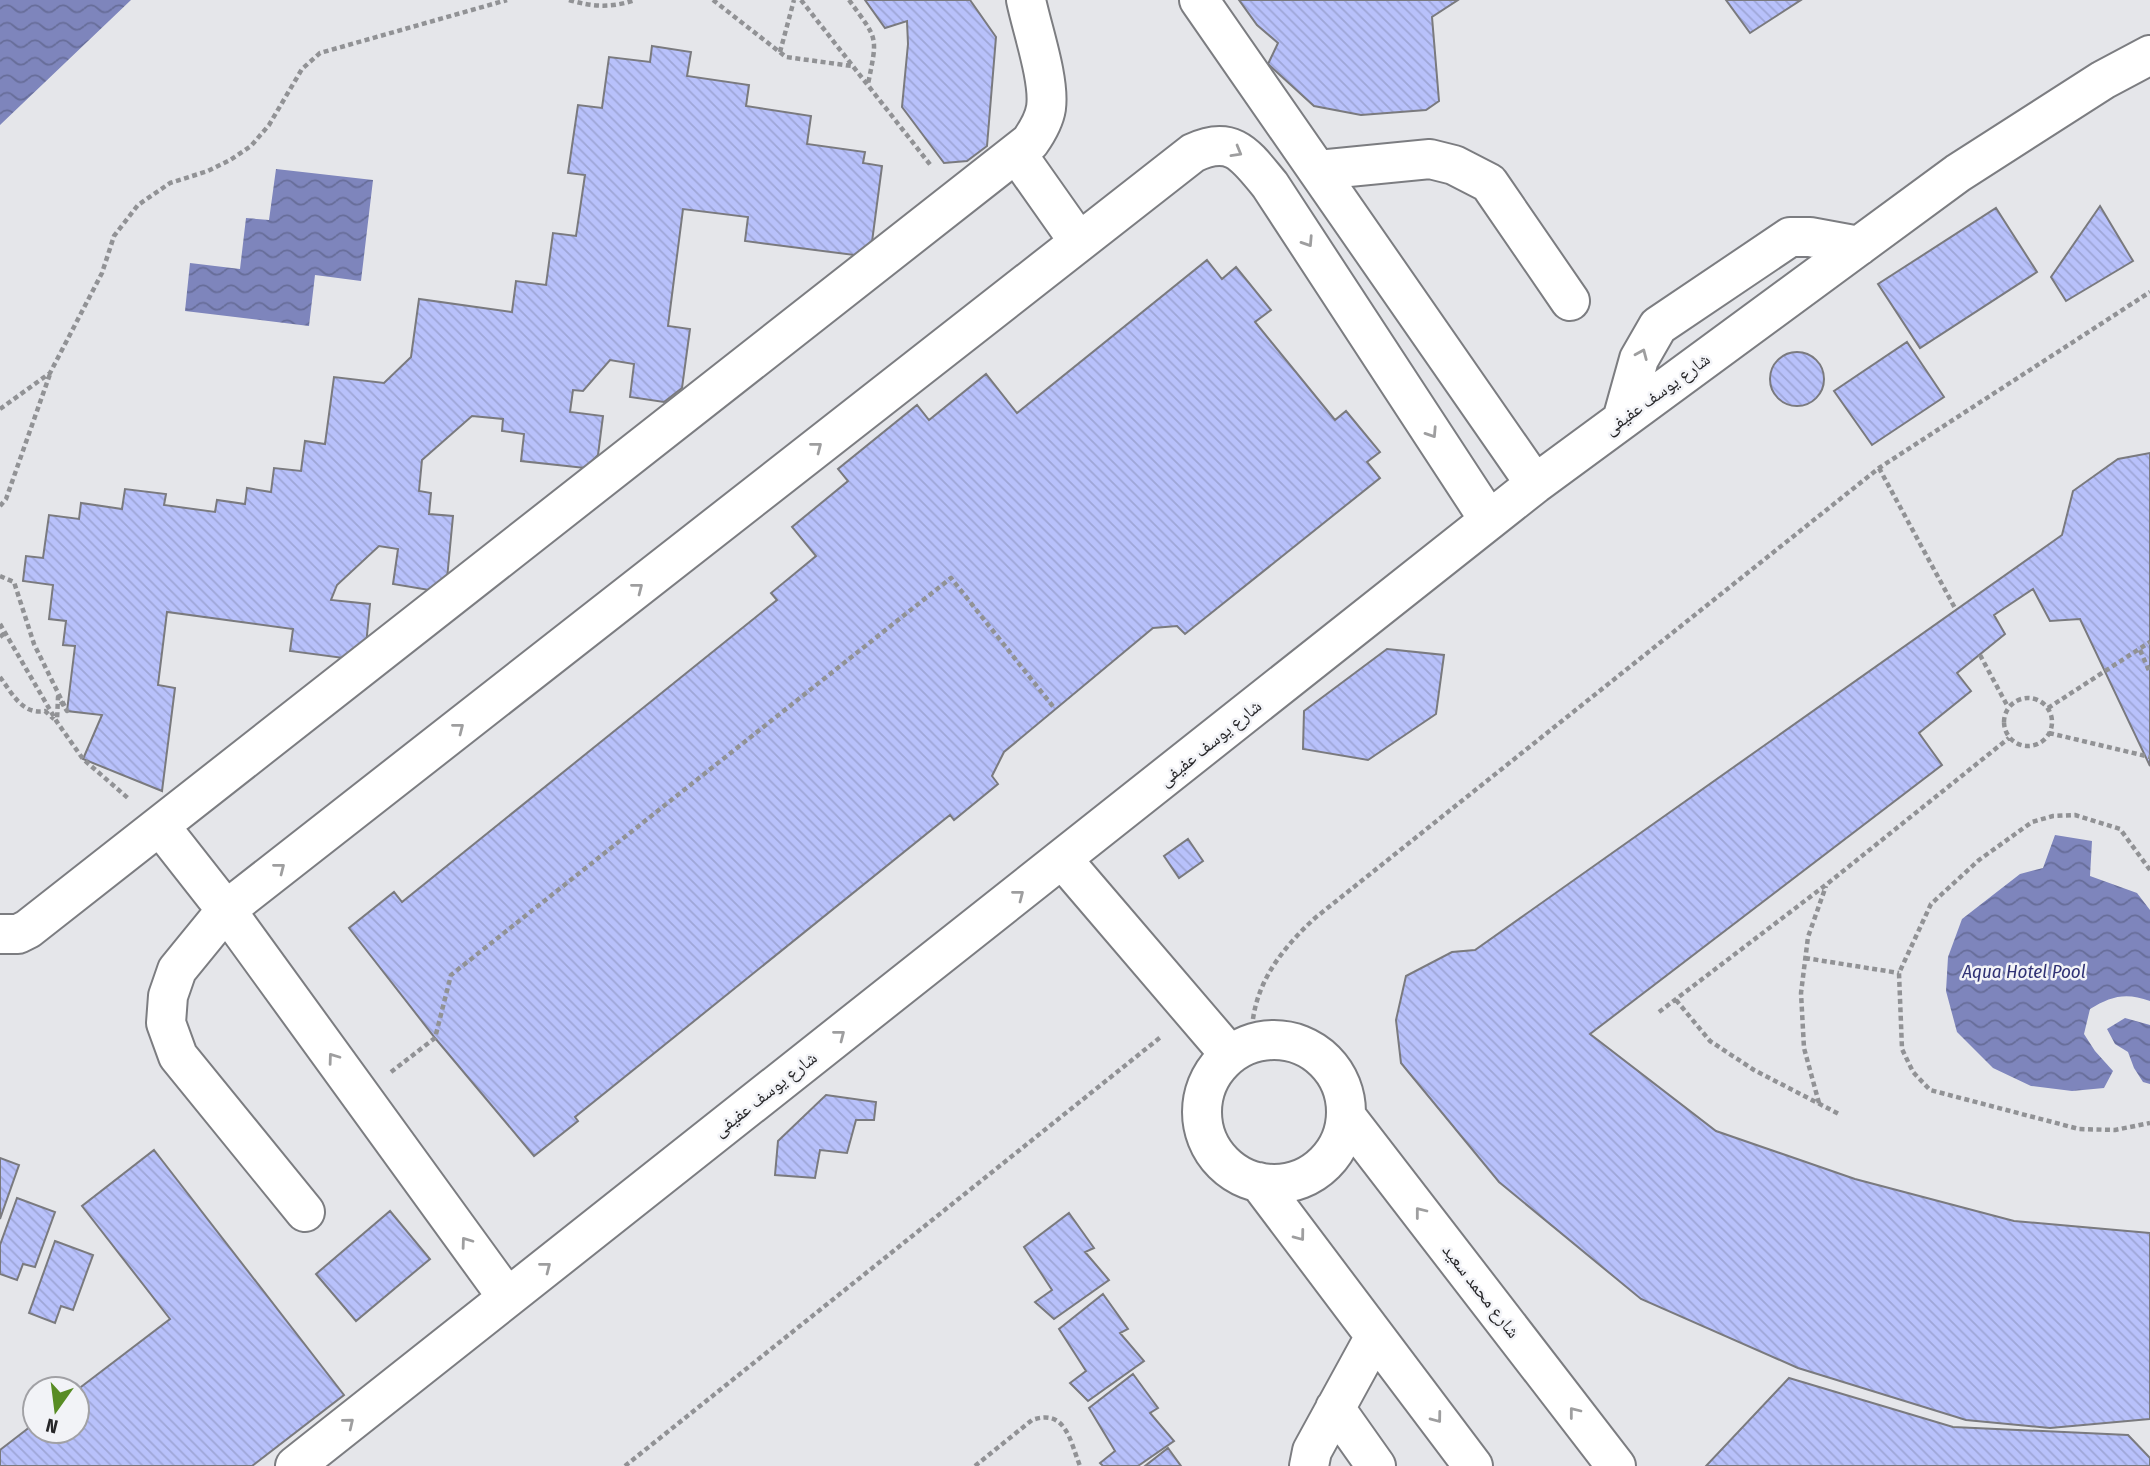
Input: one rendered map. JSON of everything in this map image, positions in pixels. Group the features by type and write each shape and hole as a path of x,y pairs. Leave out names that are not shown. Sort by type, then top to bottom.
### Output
{"street":[{"path":"0,934 18,934 28,929 1017,154 1035,135 1046,109 1046,90 1026,0"},
{"path":"1199,0 1535,484"},
{"name":"شارع يوسف عفيفى","path":"295,1466 1535,484 1969,166 2104,80 2150,55"},
{"path":"304,1212 178,1056 166,1023 168,996 177,970 226,910 1192,153 1219,145 1233,147 1245,156 1270,185 1489,520"},
{"path":"1017,154 1079,242"},
{"path":"1318,170 1430,159 1476,175 1489,183 1570,301"},
{"path":"1622,419 1639,359 1658,326 1790,237 1810,237 1858,246"},
{"path":"160,826 226,910 507,1297"},
{"path":"1063,860 1193,1012 1239,1049"},
{"path":"1268,1040 1288,1041 1307,1048 1324,1060 1337,1077 1344,1095 1346,1116 1342,1136 1332,1154 1318,1169 1300,1179 1280,1184 1259,1182 1240,1175 1223,1163 1211,1147 1203,1128 1202,1108 1206,1087 1215,1069 1239,1049 1268,1040"},
{"name":"شارع محمد سعيد","path":"1346,1116 1616,1466"},
{"path":"1259,1182 1473,1466"},
{"path":"1309,1466 1312,1451 1375,1336"},
{"path":"1335,1408 1376,1466"}],"path":[{"path":"0,504 6,499 50,373 102,273 114,236 138,205 170,183 208,171 251,146 269,125 302,69 320,53 507,0"},
{"path":"569,0 604,7 635,0"},
{"path":"713,0 780,52 793,58 853,66"},
{"path":"780,52 794,0"},
{"path":"801,0 958,200"},
{"path":"849,0 873,33 875,40 876,47 867,85"},
{"path":"1239,1049 1267,974 1288,943 1315,918 1879,468 2150,292"},
{"path":"0,409 50,373"},
{"path":"1879,468 1956,610"},
{"path":"0,576 14,582 34,644 67,711 58,697 57,722"},
{"path":"360,1096 435,1038 451,975 951,578 1055,709"},
{"path":"0,624 57,722 83,759 160,826"},
{"path":"0,637 6,632"},
{"path":"2048,708 2150,642"},
{"path":"2140,650 2150,673"},
{"path":"1980,655 2008,707"},
{"path":"0,677 23,706 37,712 45,711 57,722"},
{"path":"2032,698 2041,701 2048,708 2053,720 2044,741 2026,747 2009,738 2003,723 2008,707 2015,701 2032,698"},
{"path":"2049,733 2150,757"},
{"path":"1659,1012 1827,884 2009,738"},
{"path":"2150,870 2120,830 2075,815 2053,816 2032,822 1979,860 1931,904 1899,973 1902,1049 1913,1072 1930,1090 2079,1129 2115,1130 2150,1123"},
{"path":"1819,1103 1804,1048 1801,993 1808,937 1827,884"},
{"path":"1805,958 1899,973"},
{"path":"1676,1000 1710,1041 1755,1070 1839,1114"},
{"path":"625,1466 1193,1012"},
{"path":"975,1466 1032,1420 1040,1417 1057,1419 1065,1427 1080,1466"}],"water":[{"path":"0,0 131,0 0,125"},
{"path":"276,169 373,180 361,281 315,275 309,326 185,311 190,263 240,269 246,218 269,220"},
{"name":"Aqua Hotel Pool","path":"2055,835 2092,841 2090,876 2137,893 2150,910 2150,1001 2126,996 2105,1001 2090,1009 2084,1034 2113,1071 2104,1088 2072,1091 2031,1086 1993,1068 1957,1032 1946,991 1948,957 1962,919 2020,874 2043,868"},
{"path":"2125,1018 2150,1025 2150,1084 2143,1082 2128,1052 2115,1044 2107,1029"}],"building":[{"path":"865,0 970,0 996,37 987,146 967,161 944,163 902,107 908,44 907,21 885,28"},
{"path":"1239,0 1458,0 1432,17 1439,101 1426,110 1361,115 1314,106 1268,64 1278,43 1257,25"},
{"path":"1726,0 1801,0 1750,33"},
{"path":"652,46 691,52 687,76 749,85 746,106 811,116 807,144 865,152 863,163 882,166 870,257 745,241 748,217 683,209 668,326 690,329 682,388 664,402 630,397 634,364 610,360 583,391 573,390 570,412 603,416 598,455 585,468 521,461 524,434 502,431 503,419 472,416 422,460 419,491 431,493 429,514 453,516 447,579 429,590 393,584 398,549 379,546 337,585 331,600 370,604 366,645 351,659 290,651 293,629 167,612 158,685 175,688 162,791 83,759 102,715 67,711 75,646 63,645 66,621 49,619 53,585 23,581 26,556 43,558 49,515 79,519 81,503 122,509 125,489 166,494 164,505 215,512 217,500 245,504 247,488 271,492 274,468 301,471 305,441 325,444 334,377 384,383 411,357 419,299 512,312 516,281 546,285 553,233 576,236 585,175 568,173 578,105 602,108 609,57 650,62"},
{"path":"2100,206 2133,261 2066,301 2051,277"},
{"path":"1996,208 2037,272 1920,348 1878,284"},
{"path":"1207,260 1222,279 1236,267 1271,310 1255,322 1335,420 1346,411 1380,452 1367,462 1380,478 1185,634 1177,626 1153,628 1004,752 992,776 998,784 954,820 950,815 575,1117 578,1121 534,1156 435,1038 349,928 394,892 402,902 777,600 771,593 816,556 792,527 848,481 838,469 917,405 929,420 986,374 1017,413"},
{"path":"1907,342 1944,397 1872,445 1834,391"},
{"path":"1797,352 1816,360 1824,379 1816,398 1797,406 1778,398 1770,379 1778,360"},
{"path":"2150,453 2150,766 2080,619 2050,621 2033,589 1994,615 2005,634 1957,673 1971,691 1919,733 1942,765 1590,1034 1716,1131 1855,1179 2014,1221 2150,1233 2150,1419 2050,1428 1966,1420 1798,1368 1641,1299 1499,1182 1401,1063 1396,1020 1406,976 1452,952 1475,950 2062,535 2073,491 2118,459"},
{"path":"1387,649 1444,655 1436,714 1368,760 1303,749 1304,711"},
{"path":"1188,839 1203,861 1179,878 1164,856"},
{"path":"826,1095 876,1102 874,1120 856,1120 847,1153 820,1150 815,1178 775,1175 778,1141"},
{"path":"154,1150 344,1395 252,1466 0,1466 0,1450 21,1434 21,1445 91,1445 91,1379 170,1319 82,1206"},
{"path":"0,1158 19,1165 0,1219"},
{"path":"17,1198 55,1212 35,1267 23,1264 17,1280 0,1274 0,1245"},
{"path":"390,1211 430,1259 356,1321 316,1274"},
{"path":"1069,1213 1094,1248 1085,1252 1109,1280 1054,1319 1035,1302 1052,1290 1024,1247"},
{"path":"55,1241 93,1255 73,1310 61,1306 55,1323 29,1313"},
{"path":"1103,1294 1128,1329 1120,1333 1144,1361 1088,1401 1070,1383 1086,1371 1059,1329"},
{"path":"1133,1374 1158,1408 1150,1413 1174,1441 1138,1466 1103,1466 1100,1463 1115,1451 1089,1408"},
{"path":"1789,1378 1953,1427 2128,1435 2150,1458 2150,1466 1706,1466"},
{"path":"1168,1448 1181,1466 1145,1466"}]}
